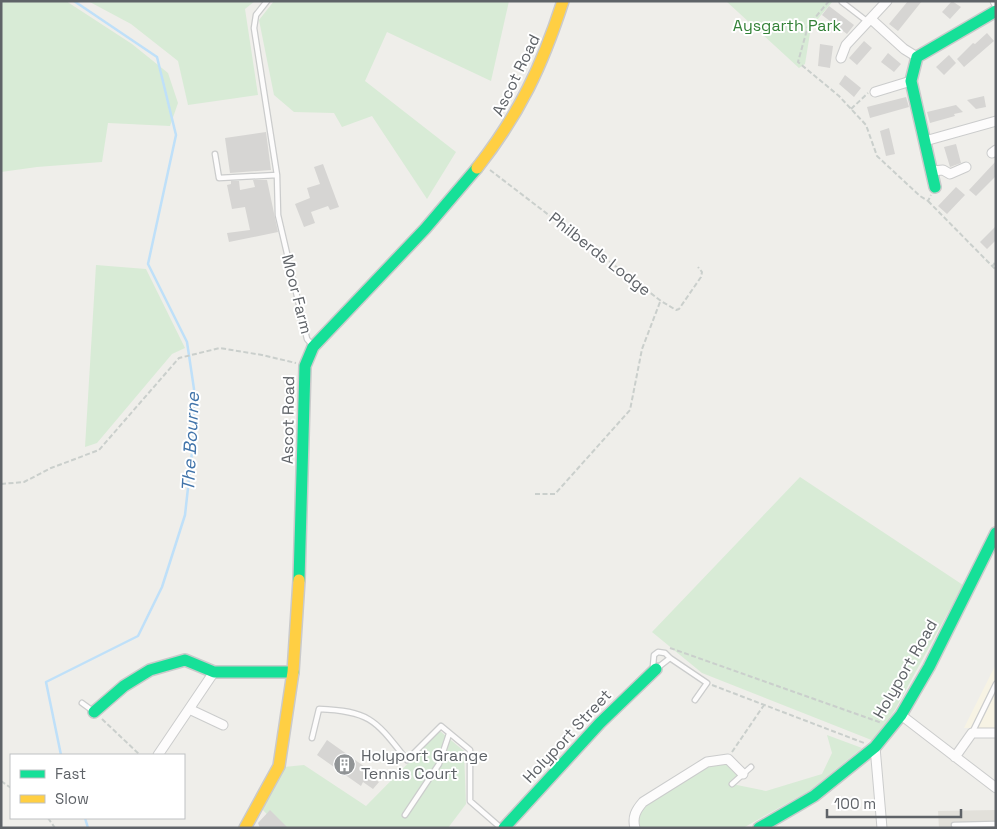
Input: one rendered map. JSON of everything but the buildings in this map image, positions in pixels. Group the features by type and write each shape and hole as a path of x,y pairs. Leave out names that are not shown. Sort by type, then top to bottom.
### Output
{"street":[{"name":"Ascot Road","path":"245,828 279,766 293,672 304,457 305,366 314,347 410,247 482,165 509,126 532,85 551,41 563,1"},
{"path":"840,58 846,45 887,1"},
{"path":"935,187 911,82 917,57 928,48 958,35 996,11"},
{"path":"869,20 904,49 917,57"},
{"path":"875,92 911,82"},
{"path":"925,142 995,124"},
{"path":"932,171 943,170 950,174 966,167"},
{"name":"Holyport Road","path":"759,828 814,796 875,747 892,727 929,667 996,533"},
{"path":"94,712 124,686 150,670 185,660 214,672 293,672"},
{"name":"Holyport Street","path":"503,828 600,723 656,669"},
{"path":"159,754 214,672"},
{"path":"189,709 223,725"},
{"path":"901,715 996,788"},
{"path":"956,757 972,733 996,733"},
{"path":"875,747 882,828"},
{"path":"635,828 633,821 636,810 643,802 708,762 728,759 743,774"}],"lane":[{"name":"Moor Farm","path":"267,1 256,16 254,28 277,175 278,216 307,339 314,347"},
{"path":"842,2 869,20"},
{"path":"215,154 219,178 277,175"},
{"path":"670,658 656,669 653,666 652,658 658,652 666,653 670,658 707,683 695,700"},
{"path":"972,733 996,684"},
{"path":"82,703 94,712"},
{"path":"312,738 319,709 348,710 378,723 407,760 440,726 470,750 470,801 503,828"},
{"path":"405,815 439,764 449,734"},
{"path":"732,784 751,767"},
{"path":"954,825 996,824"}],"path":[{"path":"829,1 808,26 798,62 839,96 866,125 877,156 928,201 996,270"},
{"path":"851,109 866,94 875,92"},
{"name":"Philberds Lodge","path":"482,165 516,188 661,301 676,310 680,309 701,277 702,272 698,267"},
{"path":"928,201 935,187"},
{"path":"992,267 996,260"},
{"path":"535,494 555,494 630,410 642,349 661,301"},
{"path":"1,484 24,482 51,468 99,450 179,358 220,348 262,355 305,366"},
{"path":"666,653 670,648 892,727"},
{"path":"707,683 875,747"},
{"path":"728,759 739,739 764,705"},
{"path":"94,712 139,754"}],"shaded area":[{"path":"996,664 996,728 964,728"},
{"path":"996,810 996,828 939,828 938,811"}],"green space":[{"path":"1,1 66,1 132,44 168,73 178,103 170,126 108,123 102,162 1,172"},
{"path":"88,1 255,1 245,9 258,95 188,105 178,61 131,24"},
{"path":"274,1 509,1 491,81 387,32 365,81 456,152 427,199 372,116 342,127 334,113 294,112 274,95 259,20"},
{"name":"Aysgarth Park","path":"726,1 833,1 811,27 805,64 799,68"},
{"path":"96,265 146,269 185,348 172,354 97,443 85,447"},
{"path":"800,477 963,585 896,708 874,741 702,673 652,632"},
{"path":"440,731 464,751 466,804 448,828 280,828 262,809 284,767 304,765 366,806"},
{"path":"827,735 862,748 809,791 743,828 635,828 636,810 707,762 728,759 743,774 732,784 766,791 822,774 832,753"}],"waterway":[{"name":"The Bourne","path":"61,754 46,682 138,636 162,587 185,515 194,434 194,389 187,342 148,264 176,135 157,57 74,1"},
{"name":"The Bourne","path":"85,819 88,828"}],"traffic: fast":[{"path":"935,187 911,81 917,57 996,11"},
{"path":"299,580 305,366 313,347 425,229 477,168"},
{"path":"759,828 814,796 875,747 901,715 929,667 996,533"},
{"path":"94,712 124,686 150,670 185,660 214,672 293,672"},
{"path":"504,828 600,723 656,669"}],"traffic: slow":[{"path":"477,168 518,108 547,47 563,1"},
{"path":"245,828 279,766 293,672 299,580"}],"place":[{"name":"Holyport Grange Tennis Court","path":"345,764"}]}
